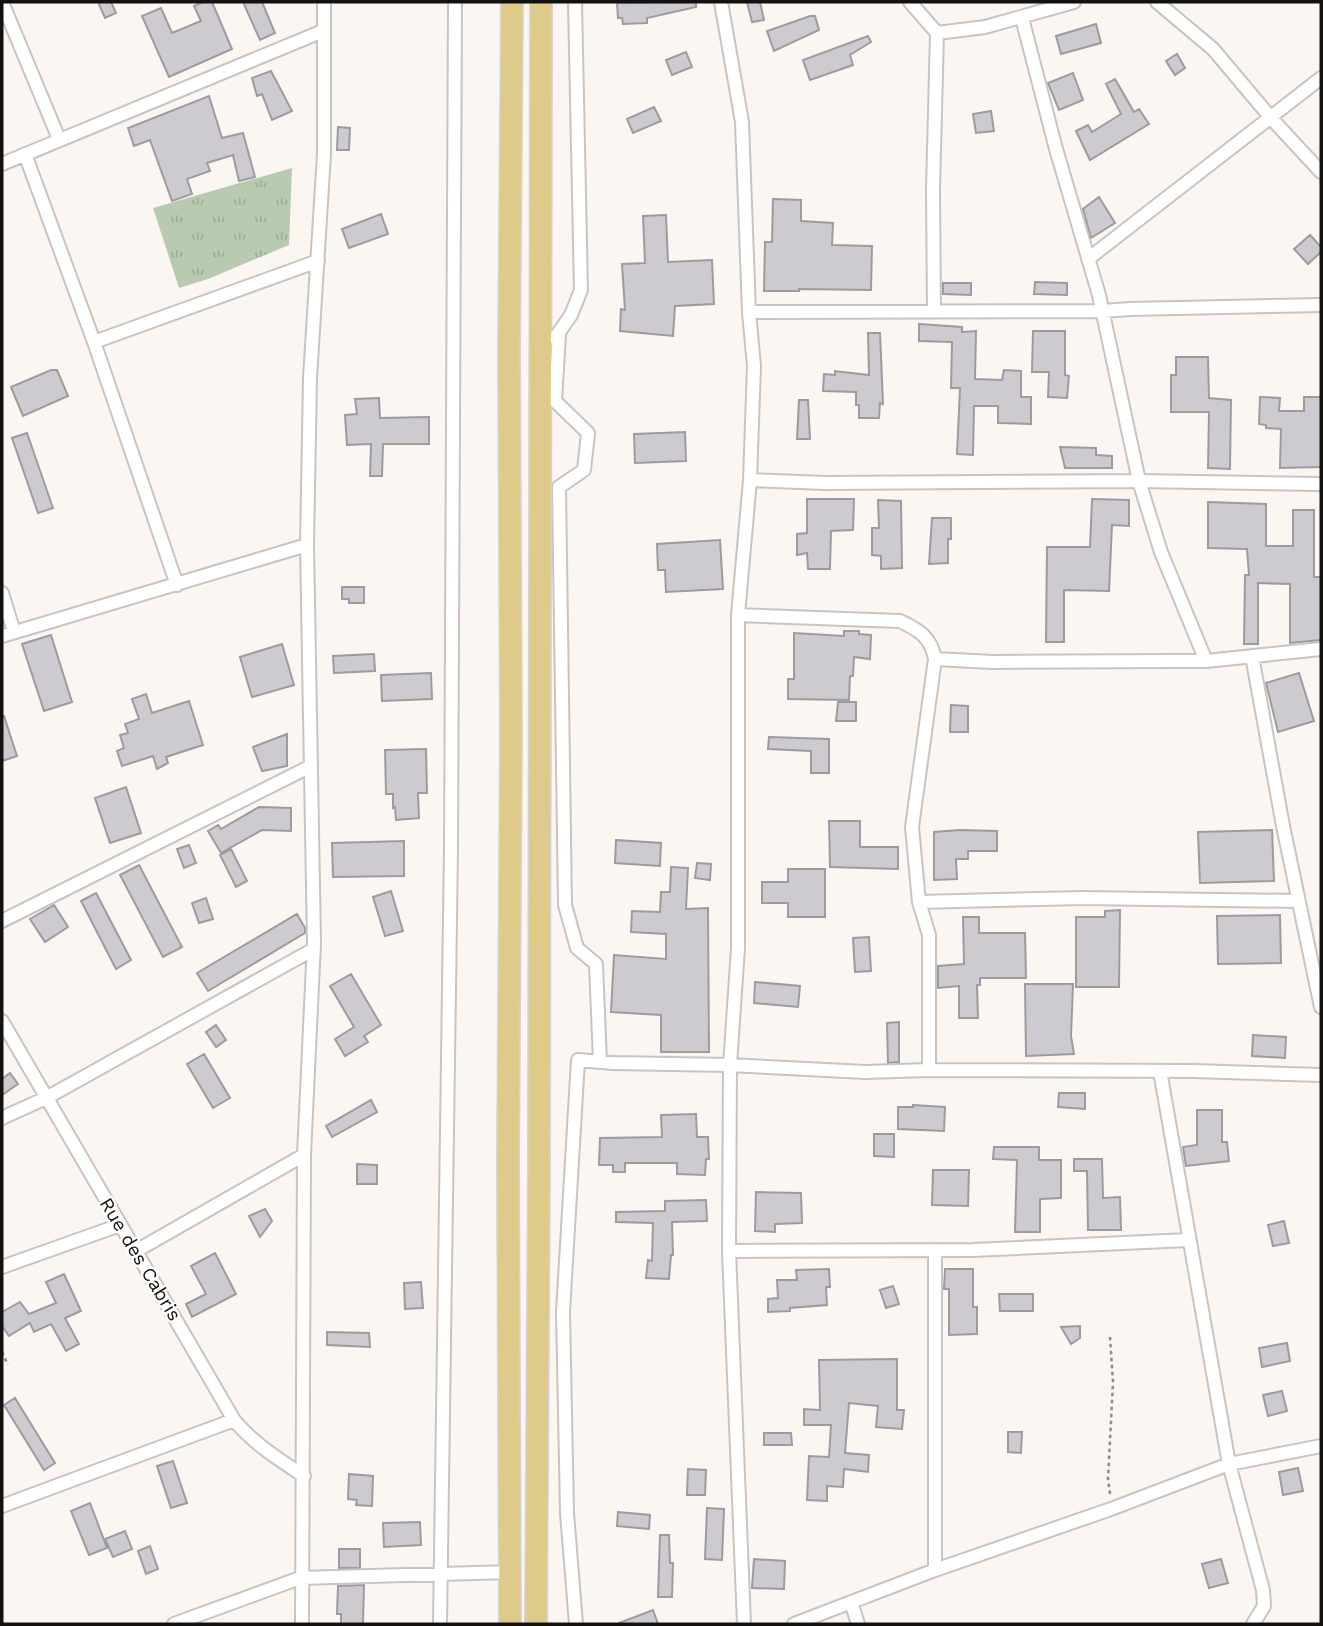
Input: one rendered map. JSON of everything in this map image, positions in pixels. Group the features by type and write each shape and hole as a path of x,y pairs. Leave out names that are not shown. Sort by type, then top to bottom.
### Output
{"main road":[{"path":"510,1624 508,1147 512,736 509,353 512,2"},
{"path":"536,1624 541,2"}],"street":[{"path":"2,2 59,139"},
{"path":"302,1624 300,1578 304,1476 304,1155 314,949 307,545 310,378 324,154 324,2"},
{"path":"440,1624 451,835 455,2"},
{"path":"540,349 559,335 571,316 581,290 575,2"},
{"path":"721,2 741,122 749,312 754,366 750,480 738,615 738,948 730,1065 729,1251 744,1624"},
{"path":"910,2 937,33 933,189 934,311"},
{"path":"937,33 963,32 1074,2"},
{"path":"1157,2 1213,49 1321,172"},
{"path":"1022,18 1103,311 1139,481 1161,552 1206,660"},
{"path":"2,164 323,31"},
{"path":"1088,259 1321,78"},
{"path":"25,154 177,585"},
{"path":"93,342 318,261"},
{"path":"749,312 1103,311 1321,304"},
{"path":"559,335 555,401 588,433 584,470 559,487 565,905 577,948 596,964 600,1062"},
{"path":"750,480 825,483 1139,481 1321,484"},
{"path":"2,593 8,634 307,545"},
{"path":"738,615 900,621 923,633 933,646 935,659 912,827 919,902 929,935 929,1070"},
{"path":"935,659 993,662 1206,660 1321,649"},
{"path":"1252,656 1298,901 1321,1007"},
{"path":"2,921 311,766"},
{"path":"919,902 1082,898 1298,901"},
{"path":"2,1118 46,1098 314,949"},
{"name":"Rue des Cabris","path":"2,1021 234,1420 249,1437 304,1476"},
{"path":"576,1624 567,1513 563,1312 578,1060 864,1072 1160,1071 1321,1075"},
{"path":"1160,1071 1229,1464 1263,1590 1264,1606 1253,1624"},
{"path":"136,1251 304,1155"},
{"path":"2,1267 120,1225"},
{"path":"729,1251 935,1250 1188,1240"},
{"path":"935,1250 935,1570"},
{"path":"2,1506 234,1420"},
{"path":"794,1624 1229,1464 1321,1447"},
{"path":"174,1624 300,1578 511,1572"},
{"path":"851,1602 858,1624"}],"path":[{"path":"1110,1337 1113,1382 1108,1479 1111,1509"},
{"path":"2,1352 8,1365"}],"green space":[{"path":"292,168 289,245 208,279 179,288 153,208"}],"building":[{"path":"98,2 111,2 116,13 105,18"},
{"path":"212,2 232,49 169,77 142,16 161,8 172,33 201,21 194,6"},
{"path":"243,2 262,2 275,33 260,40"},
{"path":"696,2 696,7 647,18 647,23 623,24 622,18 618,18 617,3"},
{"path":"747,2 760,2 764,20 752,22"},
{"path":"815,16 819,30 774,51 767,31"},
{"path":"1096,24 1101,43 1061,54 1056,36"},
{"path":"868,36 871,42 850,55 853,65 810,80 803,60"},
{"path":"686,52 692,67 672,75 666,60"},
{"path":"1177,54 1185,68 1175,75 1166,61"},
{"path":"271,71 292,111 272,120 262,94 257,96 252,78"},
{"path":"1073,73 1083,100 1059,110 1048,83"},
{"path":"1115,79 1134,112 1139,109 1149,124 1090,160 1076,131 1088,125 1092,132 1121,114 1106,84"},
{"path":"209,96 222,138 243,133 255,177 239,181 233,155 207,163 210,171 187,179 192,194 172,201 150,140 134,146 128,128"},
{"path":"654,107 661,121 633,133 627,119"},
{"path":"991,111 994,131 976,133 973,114"},
{"path":"338,127 350,128 349,150 337,150"},
{"path":"1099,197 1115,223 1091,238 1083,209"},
{"path":"773,199 801,200 801,221 833,223 832,245 872,246 871,290 764,291 765,242 772,242"},
{"path":"381,214 388,234 349,248 342,229"},
{"path":"666,215 668,262 712,260 714,304 675,306 673,336 620,331 621,309 625,310 622,264 645,263 643,216"},
{"path":"1310,235 1321,247 1321,252 1308,264 1294,249"},
{"path":"1035,282 1067,283 1067,295 1034,294"},
{"path":"943,283 971,283 971,295 943,294"},
{"path":"919,324 962,327 962,332 976,331 975,379 1002,380 1004,370 1021,371 1021,397 1031,397 1031,424 998,423 998,406 974,406 973,455 957,454 960,388 951,388 952,342 919,341"},
{"path":"1033,331 1065,331 1065,375 1069,376 1067,398 1048,397 1049,372 1032,372"},
{"path":"868,333 880,333 883,404 880,403 879,418 859,418 856,392 823,391 824,374 835,375 835,371 869,375"},
{"path":"1176,357 1208,357 1209,398 1231,400 1230,469 1208,468 1209,412 1171,412 1171,375 1176,375"},
{"path":"57,370 68,396 23,416 11,387"},
{"path":"1260,397 1280,398 1279,411 1304,411 1304,397 1321,397 1321,467 1280,468 1281,429 1266,428 1266,425 1259,424"},
{"path":"379,398 380,418 429,417 429,444 383,444 382,476 370,476 371,444 347,445 345,415 357,414 355,399"},
{"path":"799,400 808,400 810,439 797,439"},
{"path":"685,432 686,461 635,463 634,434"},
{"path":"27,433 53,508 38,513 12,438"},
{"path":"1060,447 1096,448 1096,455 1112,456 1112,468 1065,468"},
{"path":"807,499 854,499 853,530 831,531 830,569 808,569 807,553 797,555 797,534 807,533"},
{"path":"1092,499 1129,500 1129,526 1112,525 1109,591 1064,590 1064,642 1046,642 1047,547 1090,547"},
{"path":"878,500 901,501 902,568 881,569 881,556 872,555 872,528 879,528"},
{"path":"1208,502 1266,504 1266,546 1293,546 1293,510 1314,510 1314,577 1321,577 1321,640 1290,643 1290,584 1258,583 1258,644 1244,644 1245,575 1249,575 1247,549 1208,548"},
{"path":"932,518 951,518 948,563 929,564"},
{"path":"720,540 723,589 666,592 665,570 658,570 657,544"},
{"path":"342,587 364,587 364,603 349,603 349,599 342,599"},
{"path":"844,631 859,631 859,634 871,635 870,659 854,657 849,700 788,699 788,679 794,679 794,633 844,636"},
{"path":"51,635 72,702 44,711 22,644"},
{"path":"282,644 294,685 252,697 240,657"},
{"path":"374,654 375,671 334,673 333,656"},
{"path":"431,673 432,699 382,701 381,675"},
{"path":"1299,673 1314,721 1278,732 1266,683"},
{"path":"146,694 152,713 189,701 203,745 166,757 168,763 157,769 153,756 122,766 117,751 124,748 120,735 128,733 125,724 139,719 132,699"},
{"path":"838,702 856,702 856,721 836,721"},
{"path":"951,705 968,706 968,732 950,732"},
{"path":"2,716 17,756 2,761"},
{"path":"287,734 287,766 262,771 253,747"},
{"path":"769,737 829,739 829,773 811,773 811,751 768,749"},
{"path":"426,749 427,793 418,793 419,818 396,820 393,794 386,794 385,750"},
{"path":"126,787 141,833 110,843 95,798"},
{"path":"259,807 291,808 291,831 262,830 221,853 208,831 218,825 221,829"},
{"path":"829,821 860,821 860,847 898,847 898,869 830,867"},
{"path":"1272,830 1274,881 1200,883 1198,832"},
{"path":"997,831 997,851 968,851 968,859 956,859 957,879 934,880 934,832"},
{"path":"616,840 661,843 660,866 615,863"},
{"path":"404,841 404,876 333,877 332,843"},
{"path":"189,845 196,863 184,868 177,849"},
{"path":"231,849 247,881 236,887 220,855"},
{"path":"697,863 711,864 710,880 695,878"},
{"path":"139,865 182,947 163,957 120,875"},
{"path":"671,867 688,868 686,909 708,908 709,1052 661,1052 661,1015 611,1012 614,955 666,959 666,934 631,932 632,911 660,912 661,892 670,892"},
{"path":"788,869 825,869 825,917 788,917 788,903 762,903 762,882 788,882"},
{"path":"391,891 403,931 385,936 373,897"},
{"path":"96,893 131,960 116,969 81,901"},
{"path":"206,898 213,919 199,923 192,903"},
{"path":"54,905 68,927 45,942 30,919"},
{"path":"1120,910 1119,987 1076,987 1076,917 1105,917 1105,911"},
{"path":"297,914 305,933 208,991 197,973"},
{"path":"1280,915 1281,963 1218,964 1217,916"},
{"path":"963,917 979,917 979,933 1025,933 1026,978 980,978 980,985 977,985 978,1018 959,1018 959,986 938,988 938,966 964,964"},
{"path":"869,937 871,971 855,972 853,938"},
{"path":"351,974 381,1025 364,1036 368,1042 345,1056 335,1039 354,1027 330,986"},
{"path":"755,982 800,986 798,1007 754,1003"},
{"path":"1025,984 1073,984 1071,1036 1074,1054 1026,1056"},
{"path":"899,1022 899,1062 888,1063 887,1023"},
{"path":"216,1025 226,1040 216,1047 206,1032"},
{"path":"1253,1035 1286,1037 1285,1058 1252,1056"},
{"path":"204,1054 230,1098 213,1108 187,1064"},
{"path":"10,1073 18,1084 2,1095 2,1079"},
{"path":"1059,1093 1085,1093 1085,1109 1058,1107"},
{"path":"371,1100 377,1112 332,1137 326,1126"},
{"path":"898,1107 945,1107 944,1131 898,1129"},
{"path":"1197,1110 1222,1110 1222,1142 1227,1142 1229,1161 1186,1166 1183,1147 1197,1145"},
{"path":"696,1114 697,1137 708,1137 709,1159 706,1159 705,1175 677,1174 677,1163 625,1163 625,1172 613,1172 613,1165 599,1165 600,1138 662,1137 661,1115"},
{"path":"874,1134 894,1134 894,1157 874,1156"},
{"path":"994,1147 1039,1147 1039,1160 1061,1160 1061,1198 1040,1199 1040,1232 1015,1232 1017,1160 993,1159"},
{"path":"1074,1159 1102,1159 1103,1198 1120,1197 1121,1230 1088,1230 1087,1171 1074,1171"},
{"path":"357,1164 377,1165 377,1184 357,1184"},
{"path":"933,1170 969,1170 968,1206 932,1205"},
{"path":"756,1192 801,1193 802,1223 775,1224 775,1232 755,1231"},
{"path":"706,1200 707,1221 672,1222 673,1255 669,1279 646,1278 648,1260 652,1261 653,1223 616,1222 616,1212 665,1211 665,1201"},
{"path":"265,1209 272,1221 260,1237 249,1216"},
{"path":"1284,1221 1289,1243 1273,1246 1268,1225"},
{"path":"215,1253 236,1294 192,1317 186,1304 206,1294 191,1266"},
{"path":"829,1269 827,1305 768,1312 768,1299 778,1298 777,1280 797,1280 796,1270"},
{"path":"945,1269 973,1269 973,1307 977,1307 977,1334 949,1335 949,1289 944,1289"},
{"path":"64,1274 81,1311 65,1318 79,1344 66,1351 51,1324 34,1332 30,1323 9,1336 2,1326 2,1312 20,1302 29,1314 56,1303 46,1282"},
{"path":"421,1282 423,1308 405,1309 404,1283"},
{"path":"893,1286 899,1304 886,1308 880,1290"},
{"path":"999,1294 1033,1294 1033,1311 1000,1311"},
{"path":"1080,1326 1080,1338 1071,1344 1061,1327"},
{"path":"327,1332 369,1333 370,1347 327,1345"},
{"path":"1287,1343 1290,1361 1262,1367 1259,1348"},
{"path":"897,1359 897,1410 904,1410 902,1429 876,1427 878,1406 849,1403 845,1453 869,1455 868,1472 844,1469 843,1487 827,1486 827,1501 807,1500 809,1456 829,1457 831,1425 804,1425 804,1409 820,1410 819,1360"},
{"path":"1282,1391 1287,1411 1268,1416 1263,1395"},
{"path":"15,1398 55,1463 44,1470 4,1405"},
{"path":"1008,1432 1022,1432 1021,1453 1008,1452"},
{"path":"764,1433 791,1433 792,1445 764,1445"},
{"path":"173,1461 187,1503 171,1508 157,1466"},
{"path":"1298,1468 1303,1491 1283,1495 1279,1472"},
{"path":"688,1469 706,1470 705,1495 687,1495"},
{"path":"349,1474 373,1476 372,1506 356,1505 357,1500 348,1499"},
{"path":"90,1503 107,1548 89,1555 71,1511"},
{"path":"707,1508 724,1509 722,1560 705,1559"},
{"path":"618,1512 650,1515 649,1529 617,1526"},
{"path":"420,1522 421,1545 384,1547 383,1523"},
{"path":"125,1531 132,1549 113,1557 105,1539"},
{"path":"660,1535 669,1535 670,1563 673,1563 672,1597 658,1597"},
{"path":"150,1546 158,1569 146,1574 138,1551"},
{"path":"339,1549 360,1549 360,1568 339,1568"},
{"path":"754,1559 785,1561 784,1589 752,1588"},
{"path":"1221,1559 1228,1583 1209,1588 1202,1564"},
{"path":"364,1585 363,1624 341,1624 341,1614 337,1614 338,1586"},
{"path":"653,1610 658,1624 619,1624 619,1623"}]}
